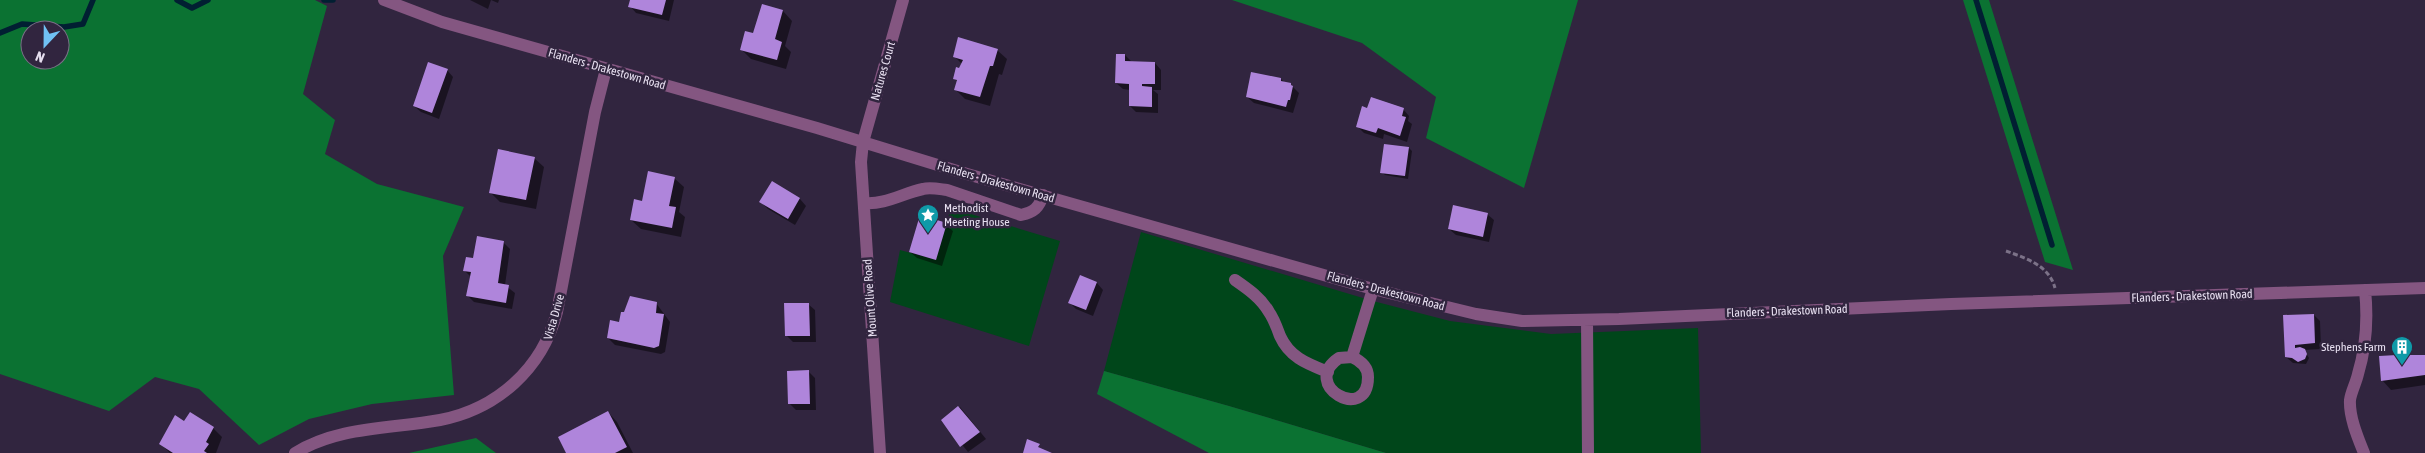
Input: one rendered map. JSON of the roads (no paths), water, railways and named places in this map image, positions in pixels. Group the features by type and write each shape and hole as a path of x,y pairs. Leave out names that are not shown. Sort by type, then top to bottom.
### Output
{"street":[{"name":"Flanders - Drakestown Road","path":"384,0 442,22 1043,195 1373,289 1476,314 1522,320 1586,320 2425,288"},
{"name":"Natures Court","path":"863,142 903,0"},
{"name":"Vista Drive","path":"295,453 331,436 440,420 477,408 507,390 535,362 547,342 557,312 595,112 606,69"},
{"name":"Mount Olive Road","path":"863,142 864,203 880,453"},
{"path":"864,203 874,204 924,188 936,188 1021,215 1032,212 1040,205 1043,195"},
{"path":"1235,280 1262,302 1273,317 1286,347 1292,354 1301,361 1328,372"},
{"path":"1352,357 1373,289"},
{"path":"2364,453 2350,400 2359,374 2364,342 2367,313 2365,290"},
{"path":"1586,320 1588,453"},
{"path":"1352,357 1362,363 1368,375 1366,389 1361,396 1349,400 1338,396 1328,385 1328,372 1339,358 1352,357"}],"waterway":[{"path":"0,33 22,24 64,27 83,24 93,0"},
{"path":"177,0 192,8 208,0"},
{"path":"324,0 333,0"},
{"path":"1976,0 2052,245"}],"place":[{"name":"Methodist Meeting House","path":"928,234"},
{"name":"Stephens Farm","path":"2402,366"}]}
